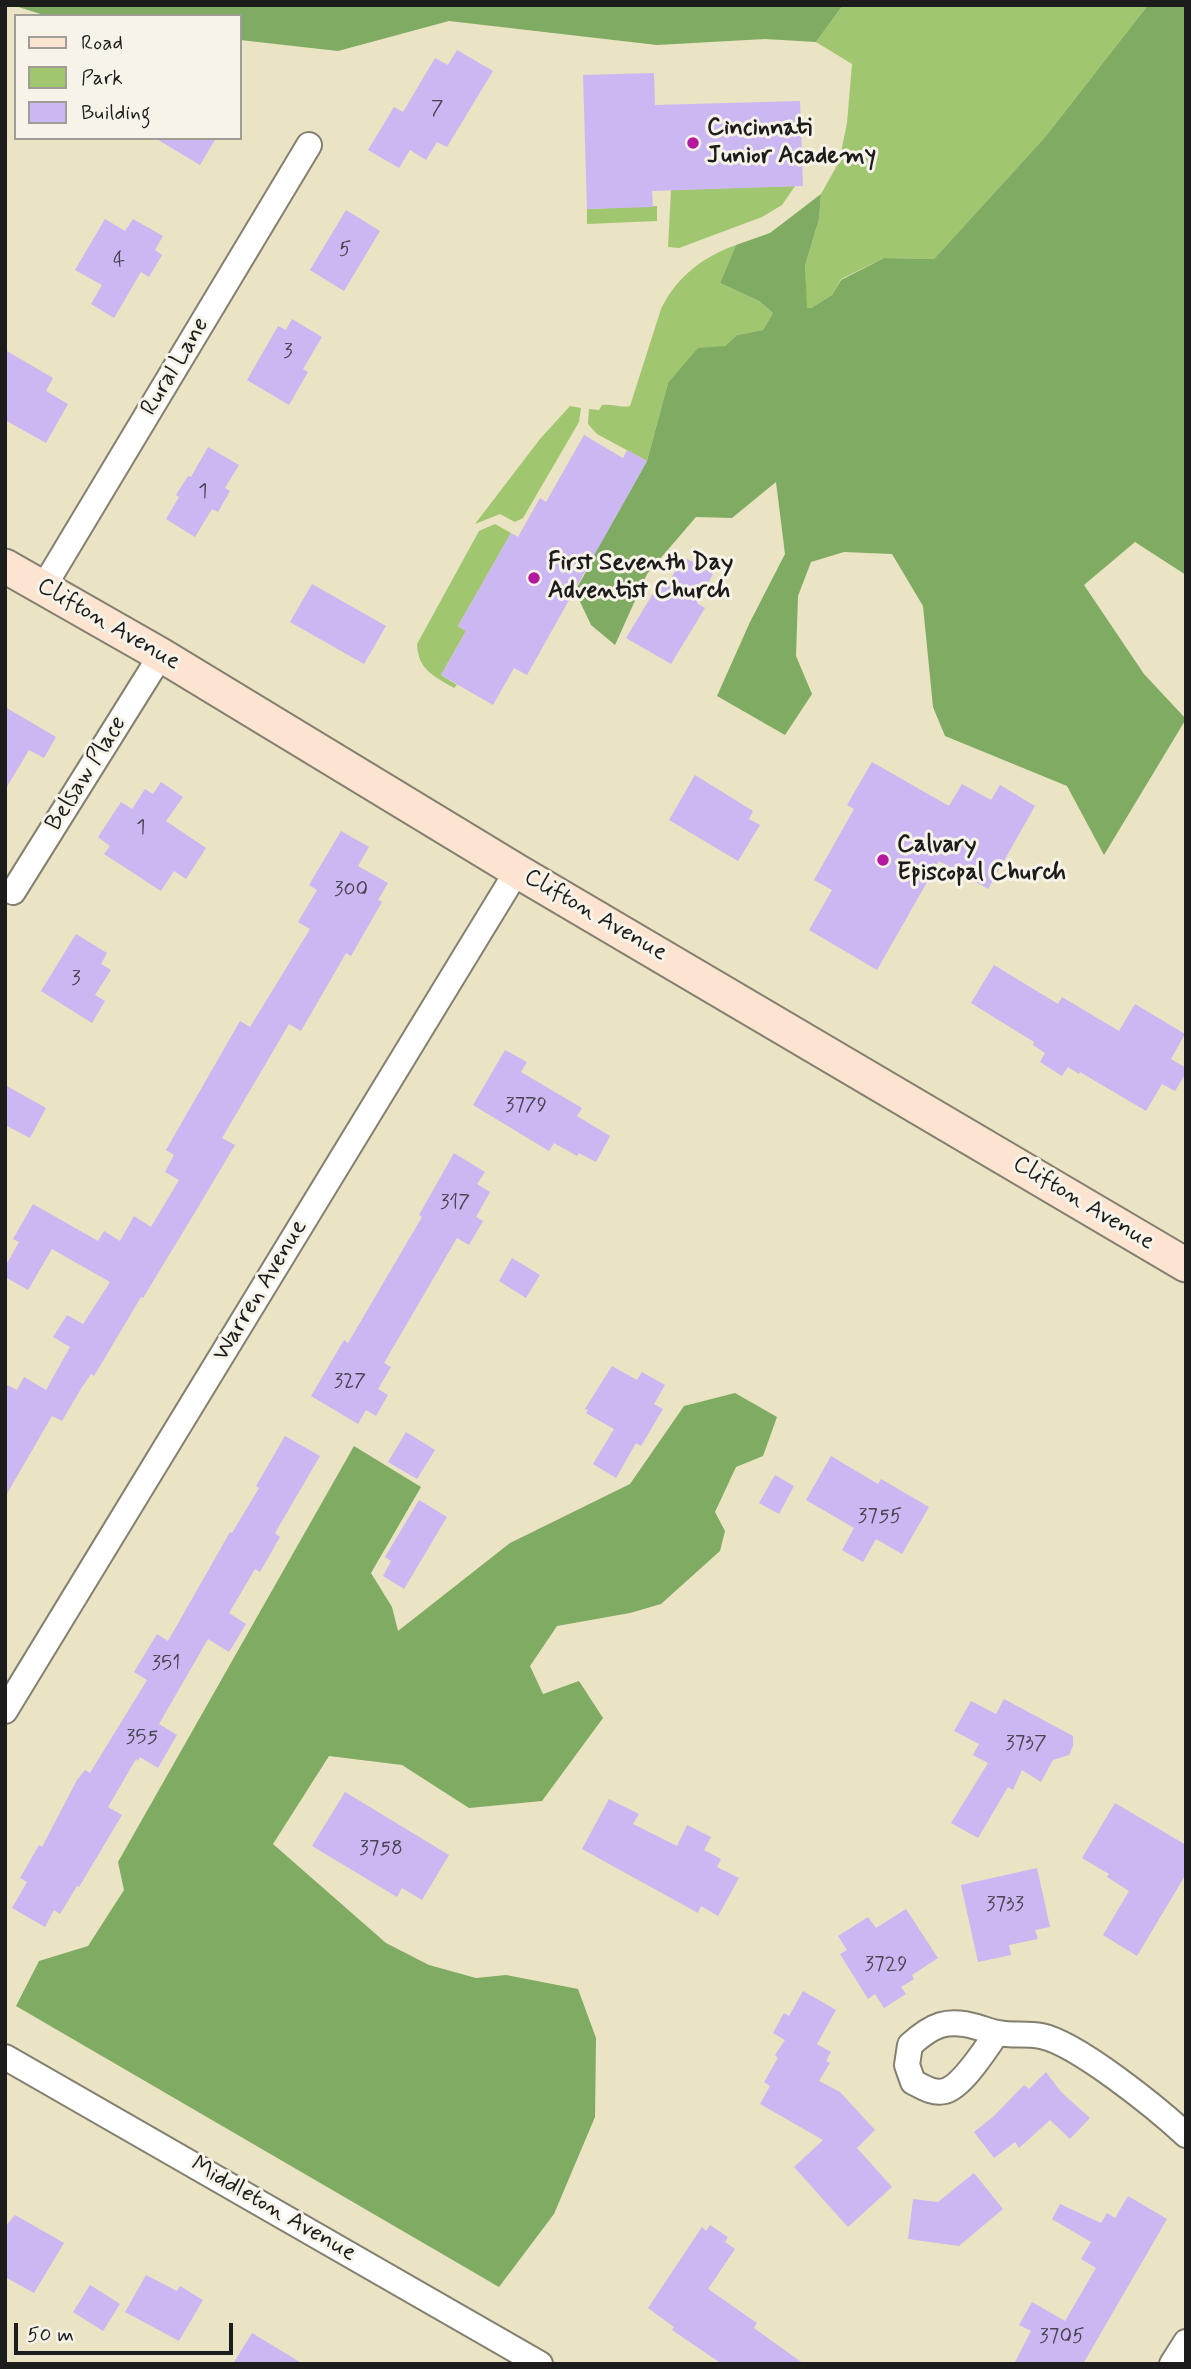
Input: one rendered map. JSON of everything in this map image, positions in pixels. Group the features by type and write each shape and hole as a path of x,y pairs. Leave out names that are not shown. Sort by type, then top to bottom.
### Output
{"main road":[{"name":"Clifton Avenue","path":"5,566 161,655 517,871 1182,1254"}],"street":[{"name":"Rural Lane","path":"43,588 310,145"},
{"name":"Belsaw Place","path":"8,895 161,655"},
{"name":"Warren Avenue","path":"5,1711 517,871"},
{"path":"998,2033 1041,2036 1056,2041 1094,2064 1167,2118 1186,2136"},
{"name":"Middleton Avenue","path":"5,2057 538,2363"},
{"path":"1172,2364 1186,2342"}],"green space":[{"path":"12,5 843,5 816,42 765,39 657,45 449,21 338,51 242,40 242,14 41,14"},
{"path":"843,5 1148,5 1046,136 934,259 884,258 841,279 832,295 811,308 806,308 805,266 819,219 821,194 839,162 847,123 852,64 816,42"},
{"path":"1148,5 1186,5 1186,575 1135,542 1084,585 1144,674 1186,719 1104,855 1067,786 945,736 933,707 923,606 892,554 844,552 811,562 798,596 796,656 812,694 785,735 717,696 750,622 785,554 776,482 732,518 696,517 647,574 615,645 591,625 575,591 590,565 583,560 603,539 647,461 668,383 698,348 725,346 737,335 763,330 773,313 759,301 720,283 736,245 770,233 821,194 819,219 805,266 807,308 832,295 841,280 884,258 934,259 1046,136"},
{"path":"795,186 782,205 762,217 679,248 668,247 671,190"},
{"path":"657,206 657,221 587,224 587,209"},
{"path":"736,245 720,283 759,301 773,313 763,330 737,335 725,346 668,383 647,461 597,434 588,424 589,409 599,410 602,405 630,406 667,297 692,269 713,255"},
{"path":"570,406 581,408 579,422 523,518 515,522 500,514 475,524 540,439"},
{"path":"495,524 511,533 458,626 466,631 441,675 457,685 454,688 428,671 420,660 417,644 479,531"},
{"path":"735,1393 777,1417 763,1456 736,1467 715,1512 725,1531 720,1551 661,1604 630,1613 557,1626 530,1666 543,1694 579,1681 603,1718 542,1801 469,1808 402,1765 329,1756 273,1844 386,1943 429,1965 476,1978 506,1975 578,1989 596,2038 595,2117 554,2214 499,2287 16,2006 39,1961 88,1946 124,1890 118,1862 354,1446 421,1487 371,1573 392,1607 398,1631 510,1543 630,1484 684,1406"}],"building":[{"path":"457,50 493,71 447,147 437,142 426,160 410,150 399,168 368,150 394,107 403,112 435,58 448,65"},
{"name":"Cincinnati Junior Academy","path":"654,73 655,105 800,101 803,186 652,191 653,207 587,209 583,75"},
{"path":"158,140 215,140 200,165"},
{"path":"346,210 380,231 344,291 310,270"},
{"path":"105,219 125,231 133,219 163,236 155,250 162,255 149,277 141,272 114,318 91,304 102,285 75,270"},
{"path":"292,319 322,337 303,369 308,372 289,405 247,380 278,326 286,330"},
{"path":"5,350 53,378 46,391 68,404 46,443 5,420"},
{"name":"First Seventh Day Adventist Church","path":"584,435 623,458 627,450 647,461 527,675 514,668 493,705 441,675 466,631 458,626 511,533 518,537 540,498 546,502"},
{"path":"208,447 239,465 225,488 230,491 218,512 212,509 195,537 166,519 179,497 176,495 188,476 191,477"},
{"path":"684,557 713,574 697,603 705,608 671,664 626,638 660,582 666,586"},
{"path":"312,584 386,626 364,664 290,622"},
{"path":"5,707 56,737 44,758 29,750 5,790"},
{"name":"Calvary Episcopal Church","path":"872,762 949,806 962,784 991,800 1000,785 1035,806 988,889 939,861 877,970 809,930 832,890 814,880 854,809 847,805"},
{"path":"695,775 753,811 749,819 760,825 738,861 669,820"},
{"path":"161,782 183,797 166,821 206,848 186,879 174,871 161,891 104,854 110,846 98,837 121,802 132,809 145,789 153,794"},
{"path":"341,831 369,847 358,866 388,883 378,900 382,902 351,956 346,953 301,1031 289,1024 222,1138 235,1145 197,1209 94,1376 91,1374 62,1421 52,1416 5,1497 5,1384 17,1390 24,1377 46,1390 70,1347 53,1337 67,1315 83,1324 110,1282 52,1249 28,1290 5,1277 5,1267 19,1242 13,1239 33,1204 98,1241 104,1231 120,1241 134,1216 151,1227 179,1180 165,1172 174,1155 166,1150 240,1021 250,1027 310,929 298,922 317,890 309,885"},
{"path":"76,934 107,953 101,964 111,970 95,995 105,1001 92,1023 41,991"},
{"path":"994,965 1058,1004 1062,997 1119,1031 1135,1004 1185,1034 1171,1059 1186,1068 1186,1073 1175,1091 1162,1084 1146,1111 1080,1072 1079,1074 1068,1067 1062,1076 1040,1062 1045,1053 1033,1045 1034,1042 971,1003"},
{"path":"505,1050 527,1062 521,1072 582,1108 577,1116 610,1136 596,1162 579,1153 577,1156 554,1143 549,1151 473,1105"},
{"path":"5,1085 46,1108 30,1138 5,1125"},
{"path":"454,1153 485,1172 477,1184 490,1192 476,1217 483,1221 469,1245 457,1238 384,1363 391,1367 378,1389 388,1395 376,1416 366,1410 358,1424 311,1396 344,1340 348,1343 422,1217 419,1215"},
{"path":"512,1258 540,1275 526,1298 499,1281"},
{"path":"612,1366 637,1380 642,1372 665,1385 654,1404 663,1409 641,1446 636,1443 616,1478 593,1464 614,1429 586,1413 588,1410 585,1409"},
{"path":"406,1432 435,1450 417,1479 388,1462"},
{"path":"285,1436 320,1456 275,1533 280,1537 260,1572 255,1569 229,1613 246,1624 229,1652 208,1639 159,1724 177,1735 158,1768 140,1757 138,1761 136,1759 108,1807 122,1815 79,1887 77,1886 60,1914 54,1910 45,1927 12,1908 27,1882 20,1878 39,1845 42,1847 77,1780 85,1770 90,1773 147,1680 134,1672 157,1634 168,1641 230,1532 232,1533 259,1488 256,1486"},
{"path":"831,1456 878,1484 881,1479 929,1507 902,1554 876,1539 863,1562 842,1550 854,1528 806,1500"},
{"path":"775,1475 794,1486 779,1514 759,1503"},
{"path":"419,1500 447,1517 404,1589 383,1576 391,1561 385,1557"},
{"path":"1004,1699 1073,1736 1073,1746 1069,1755 1053,1760 1041,1782 1022,1770 1013,1790 1008,1787 978,1838 951,1823 988,1763 973,1755 979,1744 954,1731 971,1701 996,1714"},
{"path":"345,1792 449,1855 422,1900 402,1888 397,1897 312,1846"},
{"path":"609,1799 639,1814 633,1824 677,1846 687,1825 711,1837 704,1850 721,1859 717,1867 739,1878 718,1916 701,1906 698,1913 582,1849"},
{"path":"1115,1803 1186,1845 1186,1874 1137,1956 1103,1935 1129,1891 1107,1877 1109,1874 1082,1858"},
{"path":"1037,1868 1050,1927 1035,1930 1038,1939 1009,1945 1011,1955 978,1962 961,1885"},
{"path":"906,1909 938,1958 912,1975 914,1979 901,1987 906,1994 884,2008 875,1994 868,1999 840,1954 847,1950 838,1936 868,1917 876,1928"},
{"path":"803,1991 836,2010 817,2044 831,2052 826,2061 830,2063 819,2081 840,2092 875,2130 857,2148 892,2187 848,2227 794,2167 823,2140 760,2104 770,2086 764,2082 778,2058 775,2055 785,2040 773,2033 784,2013 789,2016"},
{"path":"1046,2072 1061,2092 1090,2118 1070,2139 1050,2120 1019,2148 1015,2142 994,2158 974,2132 1024,2085 1029,2089"},
{"path":"974,2173 1003,2209 959,2246 908,2239 913,2199 938,2202"},
{"path":"1128,2196 1167,2219 1083,2364 1014,2364 1031,2331 1019,2325 1032,2302 1065,2321 1096,2268 1081,2259 1091,2242 1052,2219 1060,2204 1101,2223 1107,2213 1115,2218"},
{"path":"15,2215 64,2243 34,2293 5,2277 5,2227"},
{"path":"710,2225 728,2237 725,2242 735,2249 708,2289 757,2323 754,2328 804,2364 722,2364 672,2330 674,2327 648,2308 702,2227 706,2231"},
{"path":"146,2275 177,2291 180,2286 203,2300 179,2341 125,2312"},
{"path":"90,2285 120,2304 103,2331 73,2312"},
{"path":"252,2333 303,2364 233,2364"}],"place":[{"name":"Cincinnati Junior Academy","path":"693,143"},
{"name":"First Seventh Day Adventist Church","path":"534,578"},
{"name":"Calvary Episcopal Church","path":"883,860"}]}
